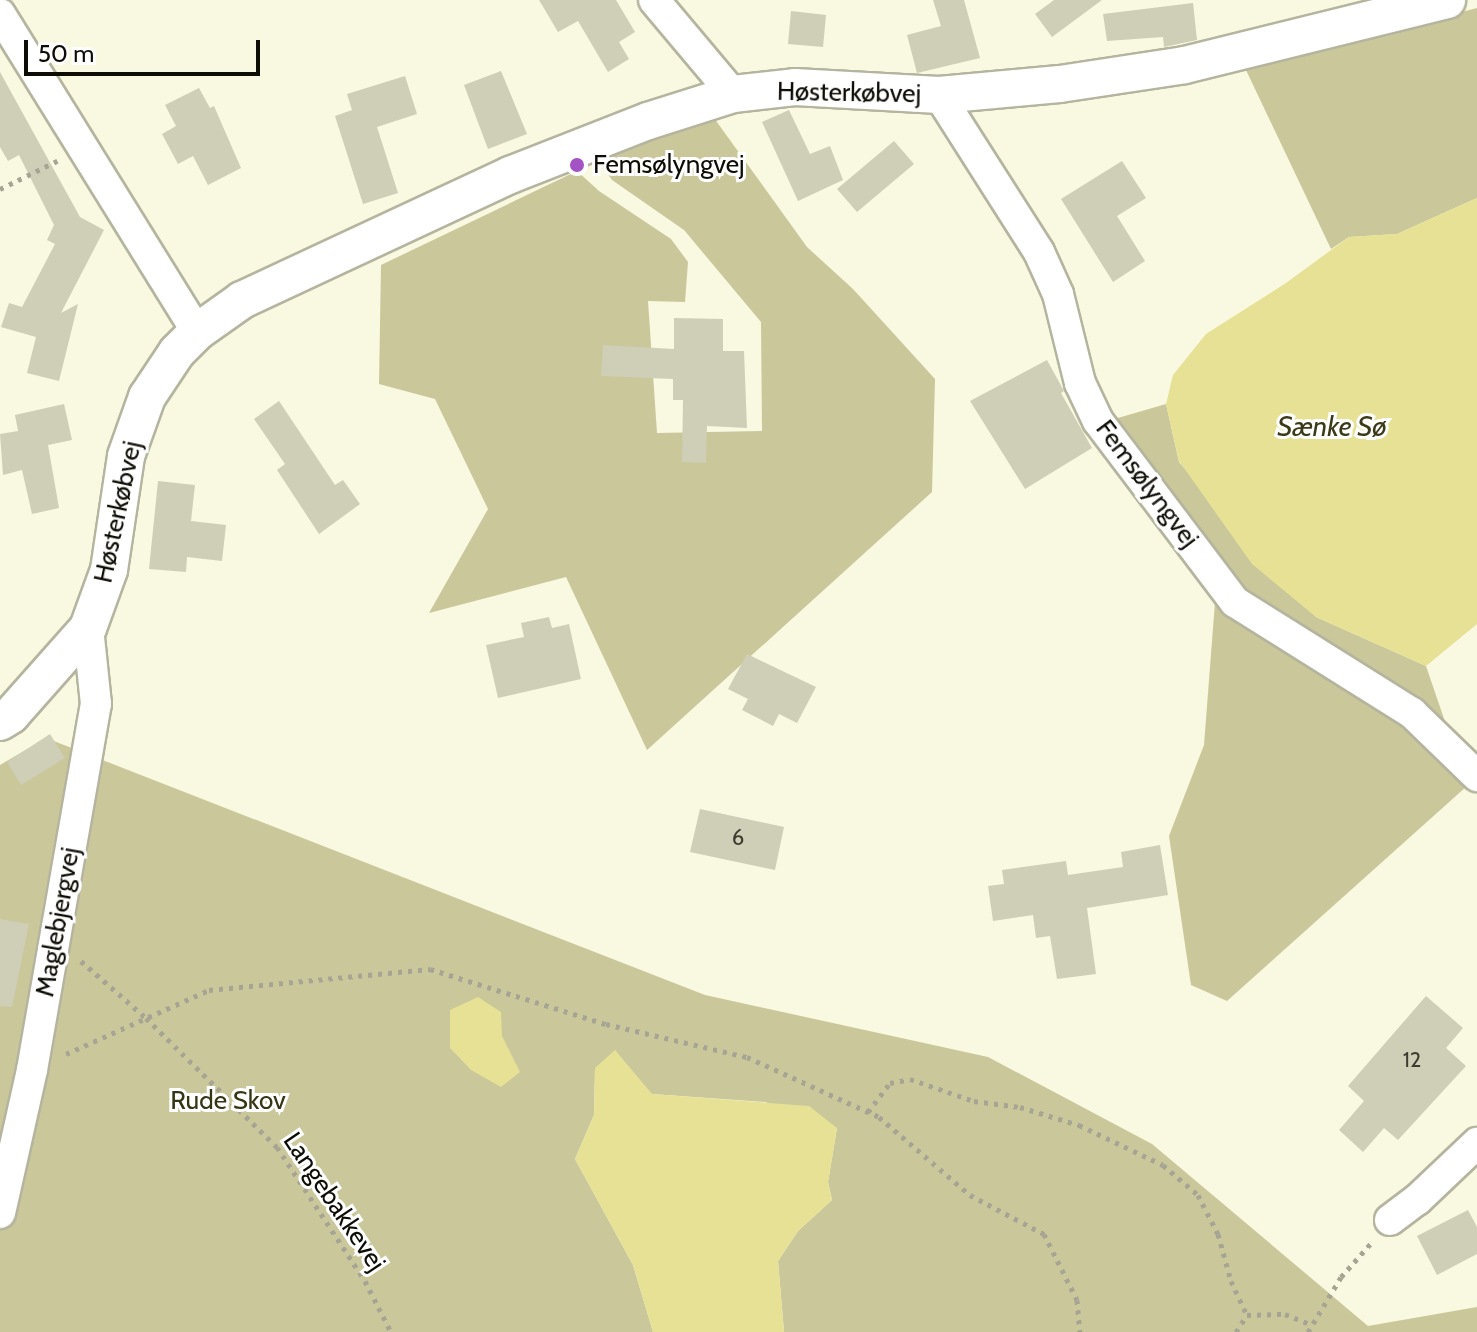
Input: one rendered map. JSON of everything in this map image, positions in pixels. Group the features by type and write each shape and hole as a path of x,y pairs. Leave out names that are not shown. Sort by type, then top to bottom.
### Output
{"street":[{"path":"654,0 733,94"},
{"name":"Høsterkøbvej","path":"0,722 11,715 88,628 109,570 126,456 147,397 177,352 197,332 242,300 510,175 648,121 733,94 795,87 939,95 1060,84 1185,65 1447,0"},
{"path":"0,14 197,332"},
{"name":"Femsølyngvej","path":"939,95 1039,252 1058,294 1080,383 1098,421 1235,602 1412,713 1477,776"},
{"name":"Maglebjergvej","path":"0,1213 32,1070 96,704 88,628"},
{"path":"1390,1220 1417,1200 1477,1143"}],"path":[{"path":"0,189 83,149"},
{"name":"Langebakkevej","path":"56,940 146,1018 277,1147 365,1281 391,1332"},
{"path":"32,1070 209,990 430,969 606,1024 747,1057 879,1117 970,1195 1044,1234 1077,1300 1080,1332"},
{"path":"868,1112 890,1083 910,1079 974,1101 1020,1107 1079,1125 1163,1165 1198,1195 1218,1234 1231,1281 1247,1315"},
{"path":"1308,1332 1341,1277 1390,1220"},
{"path":"1247,1315 1285,1314 1312,1325"},
{"path":"1236,1332 1247,1315"}],"green space":[{"path":"1477,8 1477,198 1397,234 1349,237 1331,249 1245,68"},
{"path":"714,118 807,247 853,289 935,379 932,492 647,750 566,577 429,613 488,509 435,399 379,384 381,265 577,171 599,191 671,239 688,262 685,302 648,301 657,433 762,431 761,322 684,230 612,180 594,155"},
{"path":"1166,404 1179,462 1316,617 1426,666 1467,786 1227,1001 1191,985 1169,836 1204,745 1215,602 1198,535 1111,420"},
{"name":"Rude Skov","path":"46,738 705,995 988,1057 1152,1144 1368,1326 1477,1307 1477,1332 784,1332 778,1261 798,1231 832,1200 828,1182 837,1128 765,1102 652,1094 595,1069 594,1115 575,1159 633,1265 653,1332 0,1332 0,765"}],"water":[{"name":"Sænke Sø","path":"1477,198 1477,624 1426,666 1316,617 1252,564 1179,461 1166,404 1173,375 1206,334 1286,283 1349,237 1397,234"},
{"path":"478,997 501,1012 502,1036 520,1072 501,1087 471,1070 450,1048 450,1010"},
{"path":"615,1050 652,1094 809,1106 837,1128 828,1182 832,1200 798,1231 778,1261 784,1332 653,1332 633,1265 575,1159 594,1115 595,1068"}],"building":[{"path":"539,0 616,0 635,32 619,42 629,59 608,72 578,21 558,32"},
{"path":"933,0 964,0 980,58 917,73 907,35 941,26"},
{"path":"1054,0 1102,0 1052,37 1035,14"},
{"path":"1193,3 1197,40 1164,47 1163,37 1107,41 1103,14"},
{"path":"791,11 826,15 823,47 788,44"},
{"path":"501,71 527,134 488,149 464,85"},
{"path":"0,72 80,217 104,230 61,313 78,304 59,381 27,373 36,337 1,327 9,303 22,307 55,244 47,240 54,225 19,155 8,161 0,147"},
{"path":"405,76 417,114 377,127 398,193 363,204 335,116 352,110 347,94"},
{"path":"199,88 210,108 214,106 241,168 208,185 193,156 178,164 162,134 176,126 165,105"},
{"path":"789,110 810,154 830,146 843,180 798,201 762,122"},
{"path":"894,141 914,164 857,212 837,189"},
{"path":"1122,161 1146,198 1117,216 1145,261 1113,282 1061,199"},
{"path":"674,318 723,319 723,351 744,351 747,428 707,426 706,463 682,462 683,400 673,400 673,379 601,376 603,345 674,349"},
{"path":"1047,360 1064,391 1061,393 1092,448 1025,489 970,401"},
{"path":"279,401 335,485 343,480 360,504 319,534 277,470 285,464 254,419"},
{"path":"64,404 72,440 48,445 59,508 32,514 22,470 3,475 0,434 18,431 15,415"},
{"path":"158,481 195,485 191,521 226,525 222,561 187,557 186,572 149,569"},
{"path":"549,617 552,628 569,624 581,679 498,698 486,645 524,637 521,623"},
{"path":"747,654 816,687 797,723 779,714 773,726 742,710 748,699 728,689"},
{"path":"50,734 65,758 21,785 7,762"},
{"path":"700,809 784,827 775,870 690,852"},
{"path":"1160,845 1168,895 1087,908 1096,974 1057,979 1050,936 1036,938 1033,915 993,921 988,886 1004,884 1002,870 1066,861 1068,875 1123,867 1121,852"},
{"path":"0,919 29,924 12,1007 0,1006"},
{"path":"1426,996 1463,1028 1446,1048 1466,1066 1398,1140 1384,1128 1363,1152 1339,1130 1364,1101 1348,1086"},
{"path":"1468,1210 1477,1227 1477,1254 1437,1275 1417,1236"}],"place":[{"name":"Femsølyngvej","path":"577,165"}]}
